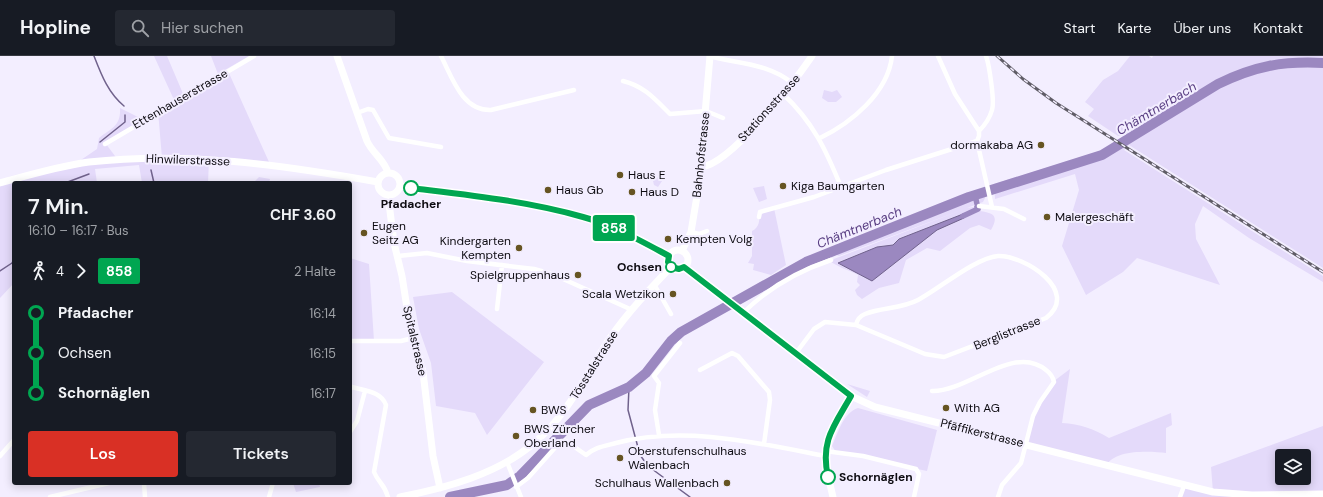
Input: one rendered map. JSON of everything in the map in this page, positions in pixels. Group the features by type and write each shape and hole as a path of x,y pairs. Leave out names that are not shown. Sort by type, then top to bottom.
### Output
{"main road":[{"path":"337,56 370,147 386,165 388,173"},
{"name":"Bahnhofstrasse","path":"682,251 691,232 701,168 710,56"},
{"name":"Stationsstrasse","path":"701,168 706,167 721,157 758,123 792,83 812,56"},
{"name":"Hinwilerstrasse","path":"0,183 83,163 176,157 240,162 378,182"},
{"path":"388,173 396,176 400,180 400,186 397,192 388,196 380,191 378,182 381,176 388,173"},
{"path":"400,186 515,202 584,217 620,231 669,256"},
{"name":"Spitalstrasse","path":"388,196 394,243 398,256 413,338 423,372 433,456 440,488"},
{"path":"673,251 682,251 687,258 684,267 679,269 671,267 668,262 669,256 673,251"},
{"name":"Tösstalstrasse","path":"404,497 440,488 480,474 507,462 535,443 567,408 630,309 671,267"},
{"name":"Pfäffikerstrasse","path":"684,267 726,301 851,396 875,407 898,414 1025,444 1184,486 1232,495 1323,494"},
{"path":"833,497 825,453 829,434 851,396"}],"street":[{"name":"Ettenhauserstrasse","path":"106,144 254,56"},
{"path":"441,56 464,97 470,104 478,108 491,110 574,90"},
{"path":"710,56 758,66 777,74 792,83"},
{"path":"820,138 844,125 867,104 886,76 892,56"},
{"path":"938,56 955,94 979,131 977,140 986,186 992,207"},
{"path":"979,131 984,127 993,109 986,56"},
{"path":"623,81 636,84 649,92 670,114 706,111 723,118"},
{"path":"783,94 802,113 820,138 841,187"},
{"path":"357,113 368,109 373,110 386,135 393,140 441,147"},
{"path":"760,217 760,212 814,197 977,140"},
{"path":"979,206 1004,209 1024,219"},
{"path":"691,232 700,234 707,231"},
{"path":"398,256 420,253 432,254 467,261 534,269 552,274 630,309"},
{"name":"Berglistrasse","path":"796,353 814,329 825,322 856,325 925,354 944,357 1046,318 1052,313 1056,304 1056,294 1044,274 1032,266 1010,258 998,256 981,261 918,300 903,306 864,314 858,320 856,325"},
{"path":"740,311 797,274 831,260"},
{"path":"497,309 502,265"},
{"path":"654,284 671,314"},
{"path":"352,340 401,341 413,338"},
{"path":"659,436 655,410 659,383 654,376 680,344"},
{"path":"700,370 732,353 738,356 766,386 769,392 770,400 764,444"},
{"path":"932,391 946,390 1014,362 1027,361 1037,364 1048,371 1053,378 1054,382 1035,412 1021,463 1002,485 998,497"},
{"path":"352,387 378,394 384,398 386,405 374,472 378,481 385,486 388,497"},
{"path":"352,429 357,421 365,391"},
{"path":"516,486 528,478 561,441 566,441 586,455 596,447 638,437 659,436 712,438 825,453 863,456 916,468 919,474 914,497"},
{"path":"0,456 12,442"},
{"path":"507,462 521,497"},
{"path":"50,497 101,485"},
{"path":"144,485 145,497"},
{"path":"269,497 272,485"},
{"path":"1180,497 1184,486"}],"shaded area":[{"path":"154,56 167,56 184,96 228,71 269,162 209,160 208,181 142,181 139,165 95,169 97,181 12,181 12,285 0,298 0,183 75,164 97,149 99,138 112,129 117,123 120,108 144,120 106,144 118,160 162,158 158,111 175,102"},
{"path":"211,56 249,56 218,74"},
{"path":"1130,56 1149,56 1152,58 1153,56 1323,56 1323,268 1129,145 1124,150 1323,276 1323,282 1249,238 1203,206 1195,224 1196,239 1220,285 1137,258 1123,272 1086,295 1062,246 1079,190 1075,174 995,199 994,184 1116,146 1124,141 1127,135 1118,136 1088,116 1094,109 1085,102 1103,80 1118,71"},
{"path":"824,90 832,92 837,90 842,97 836,102 828,102 822,98"},
{"path":"659,176 664,178 658,187 654,185 653,181"},
{"path":"259,177 270,179 270,181 255,181"},
{"path":"764,186 767,199 759,202 753,188"},
{"path":"983,193 985,198 983,202 839,256 831,253 846,246"},
{"path":"979,206 980,211 992,214 995,218 991,230 979,225 970,228 940,251 927,248 906,260 899,283 879,288 862,299 857,295 855,290 860,285 857,282 858,275 831,262 834,259 967,208"},
{"path":"774,208 786,265 771,275 753,270 754,264 748,263 752,256 752,231 758,226 760,212"},
{"path":"963,214 964,218 937,230 872,281 838,263 877,247 893,245 899,239"},
{"path":"352,259 369,264 374,341 352,341"},
{"path":"452,292 544,362 487,435 475,413 436,406 431,363 419,329 413,297"},
{"path":"1070,369 1062,423 1075,424 1098,432 1109,438 1171,413 1172,425 1166,428 1166,453 1133,452 1110,460 1106,466 1025,444 1030,424 1054,381"},
{"path":"847,384 870,391 867,397"},
{"path":"858,408 937,430 927,471 836,452 832,446 842,424 848,414"},
{"path":"1323,426 1323,497 1180,497 1184,486 1213,492 1211,467"},
{"path":"294,485 320,485 320,487 296,492"}],"waterway":[{"path":"94,56 109,89 124,106"},
{"name":"Chämtnerbach","path":"450,497 507,485 520,476 589,405 629,387 646,373 671,341 681,332 806,262 969,197 1102,155 1218,84 1231,78 1269,66 1294,63 1323,63"},
{"path":"100,142 125,122 125,115"},
{"path":"151,170 154,181"},
{"path":"70,181 89,174"},
{"path":"975,195 977,204"},
{"path":"963,216 978,209 977,207"},
{"path":"0,271 12,263"},
{"path":"629,387 628,410 640,455 648,466 690,497"}],"railway":[{"path":"997,56 1023,79 1056,103 1323,272"}],"bus line":[{"name":"858","path":"411,188 515,202 584,217 620,231 669,256 668,262 671,267 674,269 684,267 851,396 829,434 827,441 825,456 828,477"}],"place":[{"name":"dormakaba AG","path":"1041,145"},
{"name":"Haus E","path":"620,175"},
{"name":"Kiga Baumgarten","path":"783,186"},
{"name":"Pfadacher","path":"411,188"},
{"name":"Haus Gb","path":"548,190"},
{"name":"Haus D","path":"632,192"},
{"name":"Malergeschäft","path":"1047,217"},
{"name":"Eugen Seitz AG","path":"364,233"},
{"name":"Kempten Volg","path":"668,239"},
{"name":"Kindergarten Kempten","path":"519,248"},
{"name":"Ochsen","path":"671,267"},
{"name":"Spielgruppenhaus","path":"578,275"},
{"name":"Scala Wetzikon","path":"673,294"},
{"name":"With AG","path":"946,408"},
{"name":"BWS","path":"533,410"},
{"name":"BWS Zürcher Oberland","path":"516,436"},
{"name":"Oberstufenschulhaus Walenbach","path":"620,458"},
{"name":"Schornäglen","path":"828,477"},
{"name":"Schulhaus Wallenbach","path":"727,483"}]}
